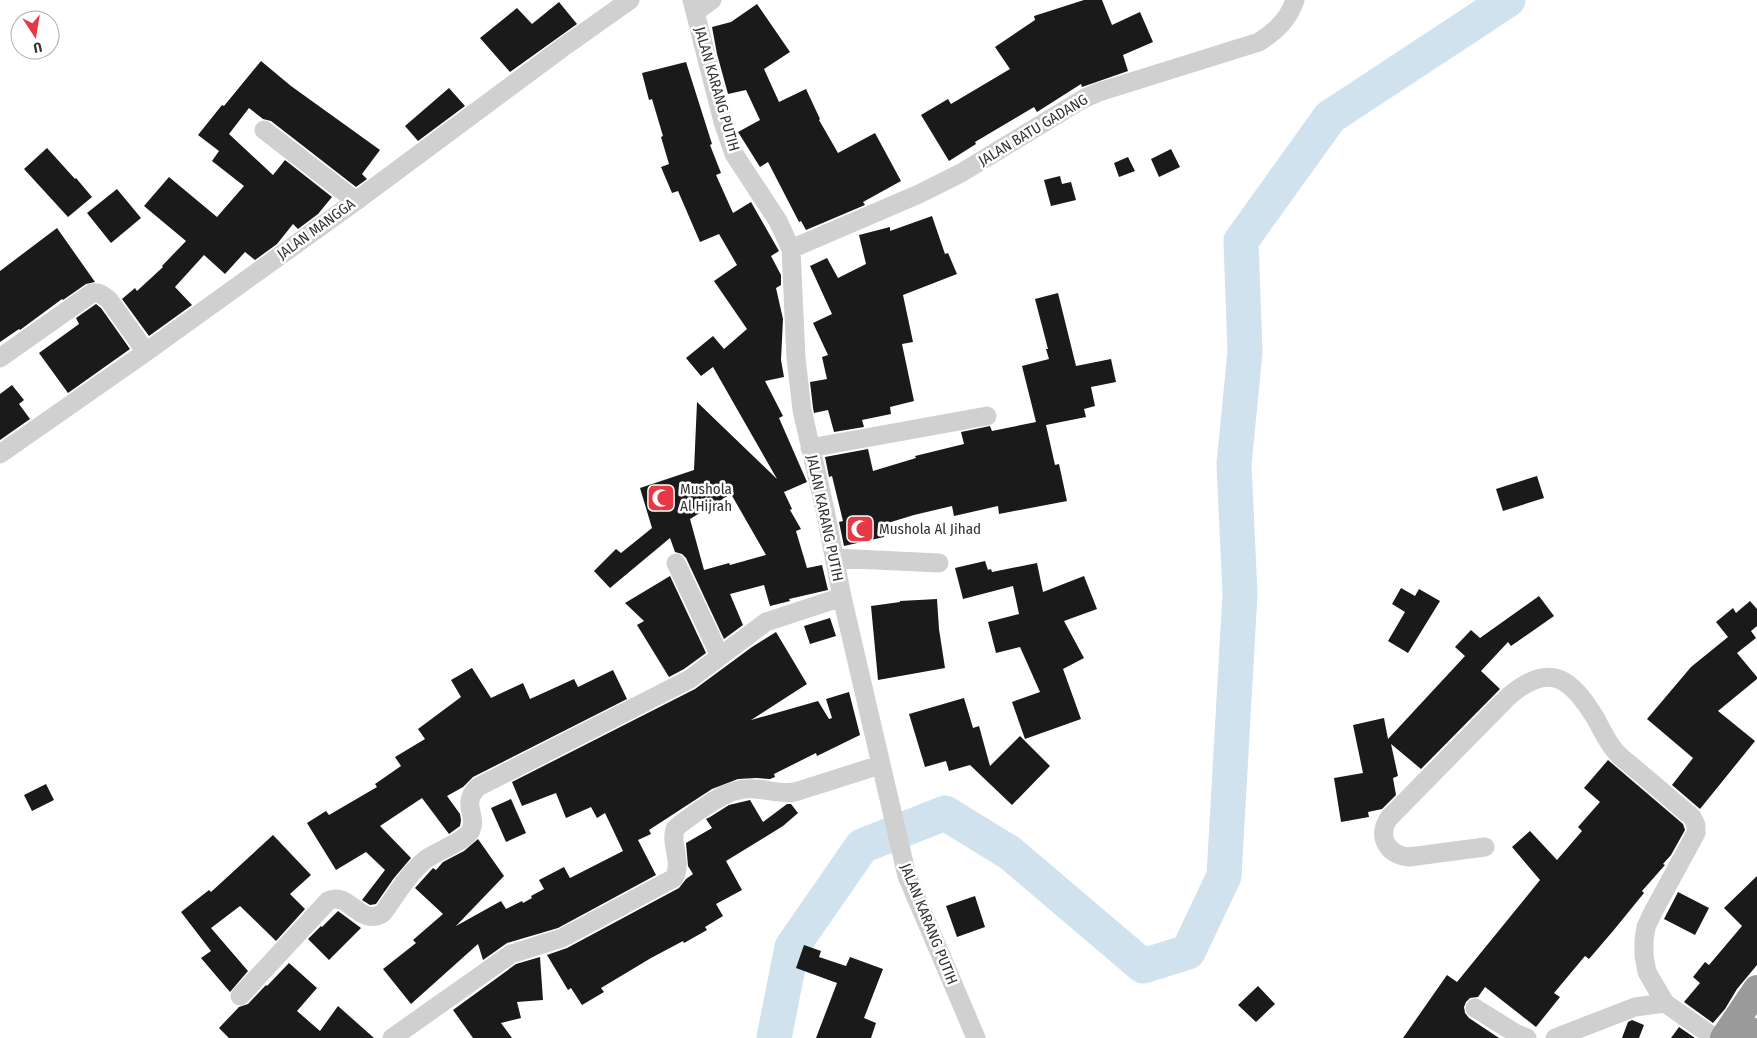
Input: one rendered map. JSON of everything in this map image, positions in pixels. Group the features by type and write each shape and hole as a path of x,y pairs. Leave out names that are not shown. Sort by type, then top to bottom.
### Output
{"highway":[{"path":"1724,1038 1757,989"},
{"path":"1753,1038 1757,1032"}],"street":[{"name":"JALAN MANGGA","path":"0,454 356,201 562,48 630,0"},
{"path":"693,6 712,0"},
{"name":"JALAN BATU GADANG","path":"791,249 911,198 961,173 1083,99 1099,92 1259,42 1284,22 1295,0"},
{"name":"JALAN KARANG PUTIH","path":"693,6 723,122 734,154 778,221 791,249 796,358 802,410 825,510 842,597 882,770 907,876 976,1038"},
{"path":"264,130 356,201"},
{"path":"0,358 92,293 102,294 108,300 146,352"},
{"path":"810,448 987,416"},
{"path":"834,558 939,563"},
{"path":"676,564 720,656"},
{"path":"240,996 328,901 340,899 372,917 383,913 417,868 434,854 466,836 471,830 470,799 478,787 690,679 766,622 842,597"},
{"path":"1485,847 1410,857 1400,856 1387,844 1383,832 1384,825 1515,690 1536,678 1550,677 1562,680 1585,703 1616,752 1692,817 1696,825 1696,833 1646,927 1644,956 1647,972 1665,1003 1715,1038"},
{"path":"392,1038 512,954 562,938 674,878 678,865 675,829 720,796 731,791 744,789 784,794 882,770"},
{"path":"1555,1038 1635,1007 1665,1003"},
{"path":"1475,1008 1515,1033 1527,1038"}],"building":[{"path":"1084,0 1102,0 1112,25 1140,12 1153,42 1123,55 1128,71 1082,87 1081,84 1037,112 1034,107 975,142 976,144 949,161 921,115 948,99 951,104 1010,69 995,47 1035,20 1034,16"},
{"path":"559,2 577,24 510,72 480,38 517,8 532,24"},
{"path":"757,4 790,52 764,69 779,102 806,89 819,120 838,153 875,133 901,181 863,202 865,205 806,230 801,221 799,222 768,162 760,167 738,132 760,120 746,90 728,94 717,54 712,27 731,22"},
{"path":"261,61 291,86 380,150 362,174 367,179 356,187 271,121 263,119 249,108 229,134 273,175 285,160 332,197 318,214 298,229 293,224 277,244 255,260 245,252 225,274 204,255 175,287 192,305 149,336 122,299 135,288 137,291 163,267 186,241 144,206 169,177 217,217 244,186 212,161 219,151 198,135"},
{"path":"686,62 712,144 710,145 721,173 716,175 733,213 751,202 779,251 771,256 781,275 781,285 776,288 783,319 781,360 784,377 765,381 783,416 779,418 807,482 784,492 792,509 790,510 801,529 796,531 807,568 822,565 828,590 789,599 790,601 770,606 764,585 730,594 743,625 724,639 686,558 682,554 675,552 670,538 610,588 594,571 616,549 621,553 652,528 640,488 694,470 697,402 777,479 713,367 701,376 686,358 713,336 724,349 747,329 714,281 737,265 719,234 700,242 678,191 672,193 661,167 669,164 661,137 663,136 652,99 649,100 642,73","holes":["731,494 766,555 704,570 690,519"]},
{"path":"449,88 465,106 418,141 405,126"},
{"path":"47,148 92,197 68,217 24,169"},
{"path":"1171,149 1180,167 1159,177 1151,159"},
{"path":"1128,157 1135,171 1119,177 1114,163"},
{"path":"1060,176 1062,184 1071,182 1076,200 1051,206 1044,180"},
{"path":"117,189 141,218 111,243 87,213"},
{"path":"932,216 945,254 948,253 957,274 903,295 913,342 902,344 914,401 890,407 891,414 862,420 864,427 834,432 828,410 814,413 813,408 810,382 827,379 822,357 828,355 813,323 832,314 810,266 827,258 838,278 866,264 859,235 890,227 890,231"},
{"path":"57,228 95,282 86,284 62,299 20,330 0,342 0,271"},
{"path":"1058,293 1076,366 1111,359 1116,382 1091,387 1095,406 1084,409 1086,417 1046,425 1055,465 1059,464 1067,501 999,514 998,506 954,516 952,506 881,525 884,537 844,546 839,522 843,521 832,476 829,477 825,457 868,449 873,471 916,458 915,456 964,444 961,432 990,426 992,431 1036,422 1022,366 1049,359 1035,299"},
{"path":"96,304 101,308 130,349 68,393 39,353 79,324 76,318"},
{"path":"12,385 24,400 19,404 30,419 0,440 0,394"},
{"path":"1537,476 1544,498 1503,511 1496,489"},
{"path":"985,561 988,570 991,569 992,572 1037,563 1043,592 1084,576 1097,609 1064,621 1084,658 1063,669 1081,719 1025,739 1012,702 1040,692 1020,647 996,653 988,622 1019,614 1013,586 963,599 955,568"},
{"path":"670,576 706,653 669,677 637,625 644,621 625,603"},
{"path":"1401,588 1415,596 1419,589 1440,601 1408,653 1388,641 1405,612 1392,604"},
{"path":"1539,596 1554,616 1511,646 1508,642 1481,671 1500,689 1421,769 1391,744 1398,776 1393,778 1396,795 1382,809 1368,812 1369,817 1341,822 1334,778 1363,773 1353,725 1384,718 1388,739 1465,656 1455,647 1471,630 1480,638"},
{"path":"937,599 945,668 878,680 871,606 900,601"},
{"path":"1750,601 1757,609 1757,626 1751,631 1756,638 1737,653 1757,679 1718,711 1755,741 1700,809 1672,785 1693,758 1647,719 1691,667 1728,637 1716,622 1733,608 1736,613"},
{"path":"830,618 836,636 810,644 804,626"},
{"path":"776,632 807,684 751,720 818,701 829,719 832,718 826,699 849,692 860,735 817,756 816,753 774,774 775,777 770,779 738,779 712,789 649,830 651,834 638,840 656,875 558,928 507,943 483,960 478,944 411,1004 383,969 416,943 413,940 443,914 415,888 433,868 436,870 443,862 464,851 478,839 504,876 456,926 501,901 506,909 522,901 523,903 544,889 539,880 564,867 570,878 623,851 605,813 597,818 591,807 566,818 556,793 522,806 512,782 695,689 752,647"},
{"path":"472,668 491,698 523,683 530,699 574,679 578,687 613,670 627,699 473,777 463,787 447,796 460,814 461,820 460,826 449,834 422,798 380,826 411,858 376,904 370,905 362,900 385,870 366,852 336,870 307,823 326,811 329,815 377,787 375,784 401,766 395,757 425,739 418,729 461,697 451,680"},
{"path":"964,698 973,728 979,726 990,766 1020,736 1050,766 1012,805 970,765 949,771 946,761 925,767 909,714"},
{"path":"1608,760 1683,824 1685,830 1671,855 1663,864 1665,865 1642,891 1644,893 1589,959 1585,956 1554,993 1560,997 1536,1027 1485,987 1478,997 1470,998 1466,1002 1464,1007 1465,1013 1469,1018 1499,1038 1403,1038 1447,975 1457,982 1540,880 1512,847 1530,831 1557,860 1582,831 1578,827 1600,802 1584,788"},
{"path":"46,784 54,800 32,811 24,795"},
{"path":"511,799 526,833 506,842 491,808"},
{"path":"750,800 763,822 787,804 791,804 798,813 783,826 726,861 742,890 716,904 723,916 705,927 707,930 651,958 601,988 604,992 582,1005 571,988 568,990 547,955 567,948 679,888 693,874 688,866 686,843 712,828 706,819 729,805"},
{"path":"273,835 311,875 290,894 305,909 276,941 240,906 211,928 248,971 230,992 201,958 211,951 181,912 209,890 211,892"},
{"path":"1757,876 1757,965 1713,1023 1684,1002 1700,983 1693,977 1705,962 1709,965 1742,926 1724,908"},
{"path":"1678,892 1709,908 1695,935 1664,919"},
{"path":"975,896 985,927 957,937 946,906"},
{"path":"338,911 361,928 329,960 308,939"},
{"path":"804,945 821,951 819,957 846,966 850,957 883,969 864,1018 876,1023 871,1038 816,1038 837,983 796,968"},
{"path":"540,957 543,1000 517,1002 521,1018 501,1023 512,1038 473,1038 453,1010 516,964"},
{"path":"289,963 317,988 297,1011 320,1031 338,1006 374,1038 229,1038 219,1028 239,1007 248,1004"},
{"path":"1258,986 1275,1004 1256,1022 1238,1005"},
{"path":"1632,1020 1644,1025 1639,1038 1622,1038 1628,1022"},
{"path":"1679,1027 1695,1038 1671,1038"}],"waterway":[{"path":"774,1038 792,947 862,846 945,813 1010,853 1143,966 1188,952 1224,876 1240,594 1234,464 1245,352 1241,241 1330,117 1508,0"}],"place":[{"name":"Mushola Al Hijrah","path":"661,498"},
{"name":"Mushola Al Jihad","path":"860,529"}]}
